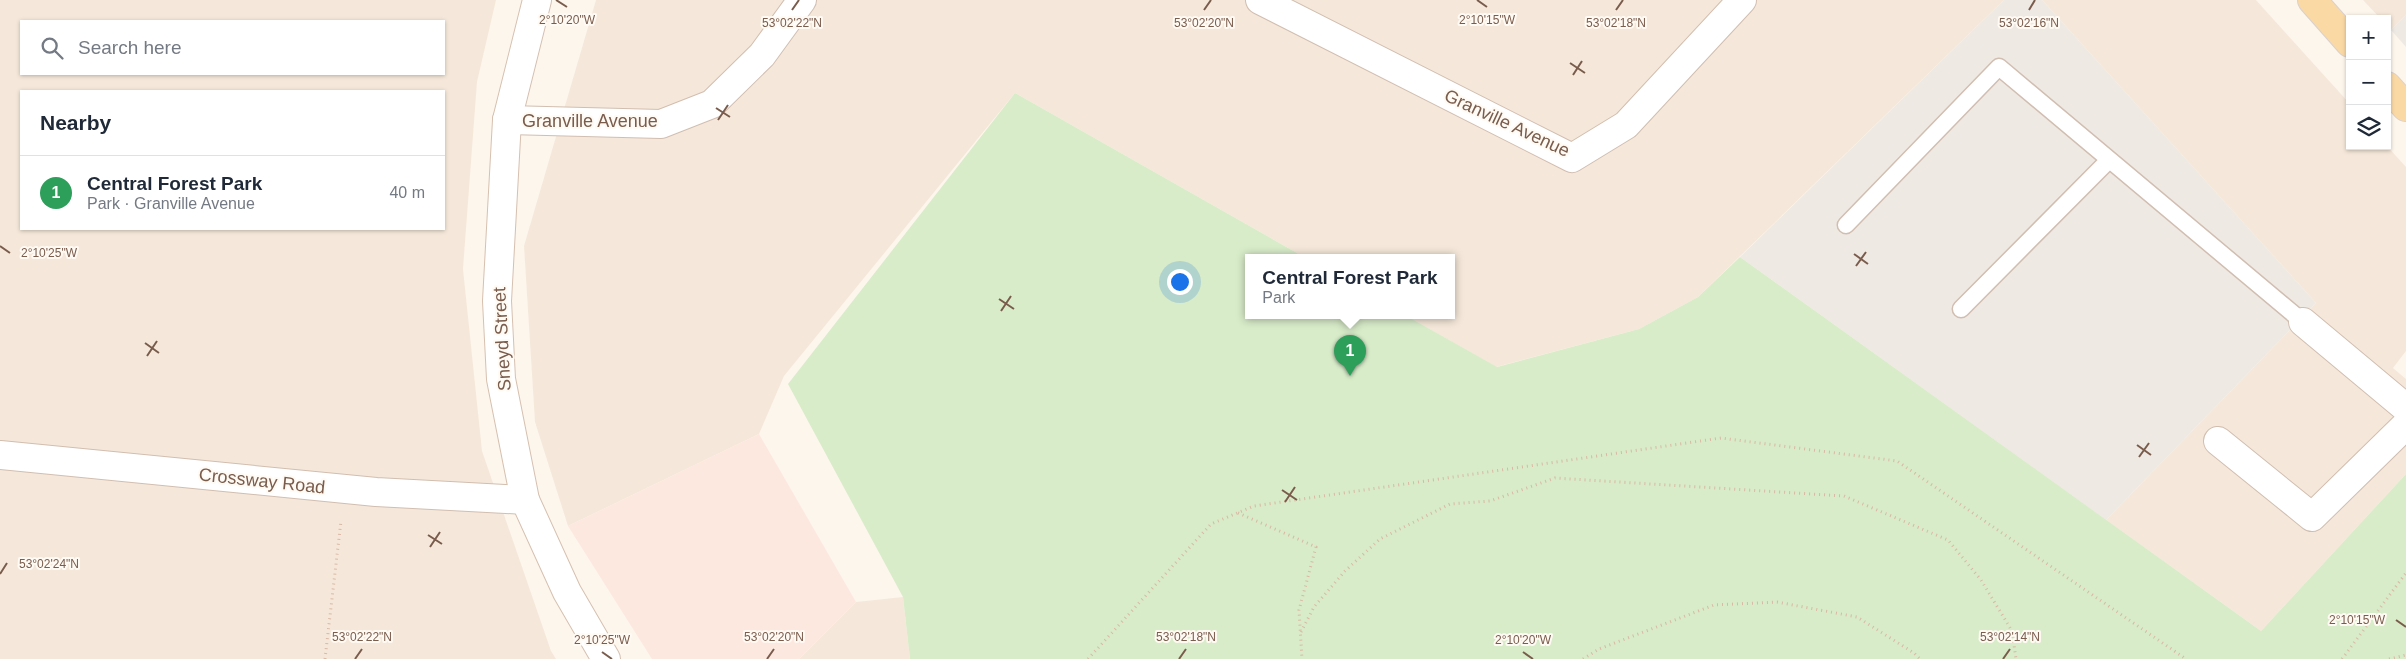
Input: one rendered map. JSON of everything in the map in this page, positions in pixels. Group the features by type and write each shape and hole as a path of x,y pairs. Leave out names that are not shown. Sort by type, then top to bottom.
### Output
{"main road":[{"path":"2312,0 2346,38"},
{"path":"2391,90 2406,107"}],"street":[{"name":"Sneyd Street","path":"537,0 508,120 497,301 500,369 524,500 567,592 606,659"},
{"name":"Granville Avenue","path":"508,120 661,124 712,104 762,55 802,0"},
{"name":"Granville Avenue","path":"1260,0 1572,158 1626,125 1742,0"},
{"path":"2303,322 2406,408"},
{"path":"2218,441 2312,517 2406,425"},
{"name":"Crossway Road","path":"0,455 344,488 524,500"}],"lane":[{"path":"1846,225 2000,68 2303,322"},
{"path":"1961,309 2109,160"}],"path":[{"path":"1088,659 1212,524 1254,506 1721,438 1898,461 2186,659"},
{"path":"1301,632 1314,607 1346,571 1380,539 1450,504 1490,501 1555,478 1844,496 1948,540 1982,580 2012,631 2016,659"},
{"path":"325,659 344,488"},
{"path":"1238,513 1316,547 1299,610 1302,659"},
{"path":"2342,659 2406,573"},
{"path":"1583,659 1599,649 1714,606 1777,602 1857,616 1914,652 1920,659"},
{"path":"2389,659 2406,655"}],"shaded area":[{"path":"0,0 496,0 477,82 463,269 482,451 551,651 556,659 0,659"},
{"path":"596,0 2004,0 1698,297 1639,329 1496,367 1412,319 1455,319 1455,254 1299,254 1015,93 784,376 759,434 568,526 535,422 524,246"},
{"path":"2004,0 2042,0 2316,303 2106,520 1740,257"},
{"path":"2042,0 2256,0 2346,100 2346,150 2391,150 2406,167 2406,351 2393,368 2406,379 2406,474 2261,631 2106,520 2316,303"},
{"path":"2363,0 2406,0 2406,15 2391,30 2391,15 2377,15"},
{"path":"2406,15 2406,47 2391,30"},
{"path":"759,434 856,602 799,659 652,659 568,526"},
{"path":"903,597 910,659 799,659 856,602"}],"green space":[{"path":"1015,93 1299,254 1245,254 1245,319 1412,319 1497,367 1639,329 1698,297 1740,257 2261,631 2406,474 2406,659 910,659 903,597 788,384"}],"place":[{"name":"Central Forest Park","path":"1350,376"}]}
